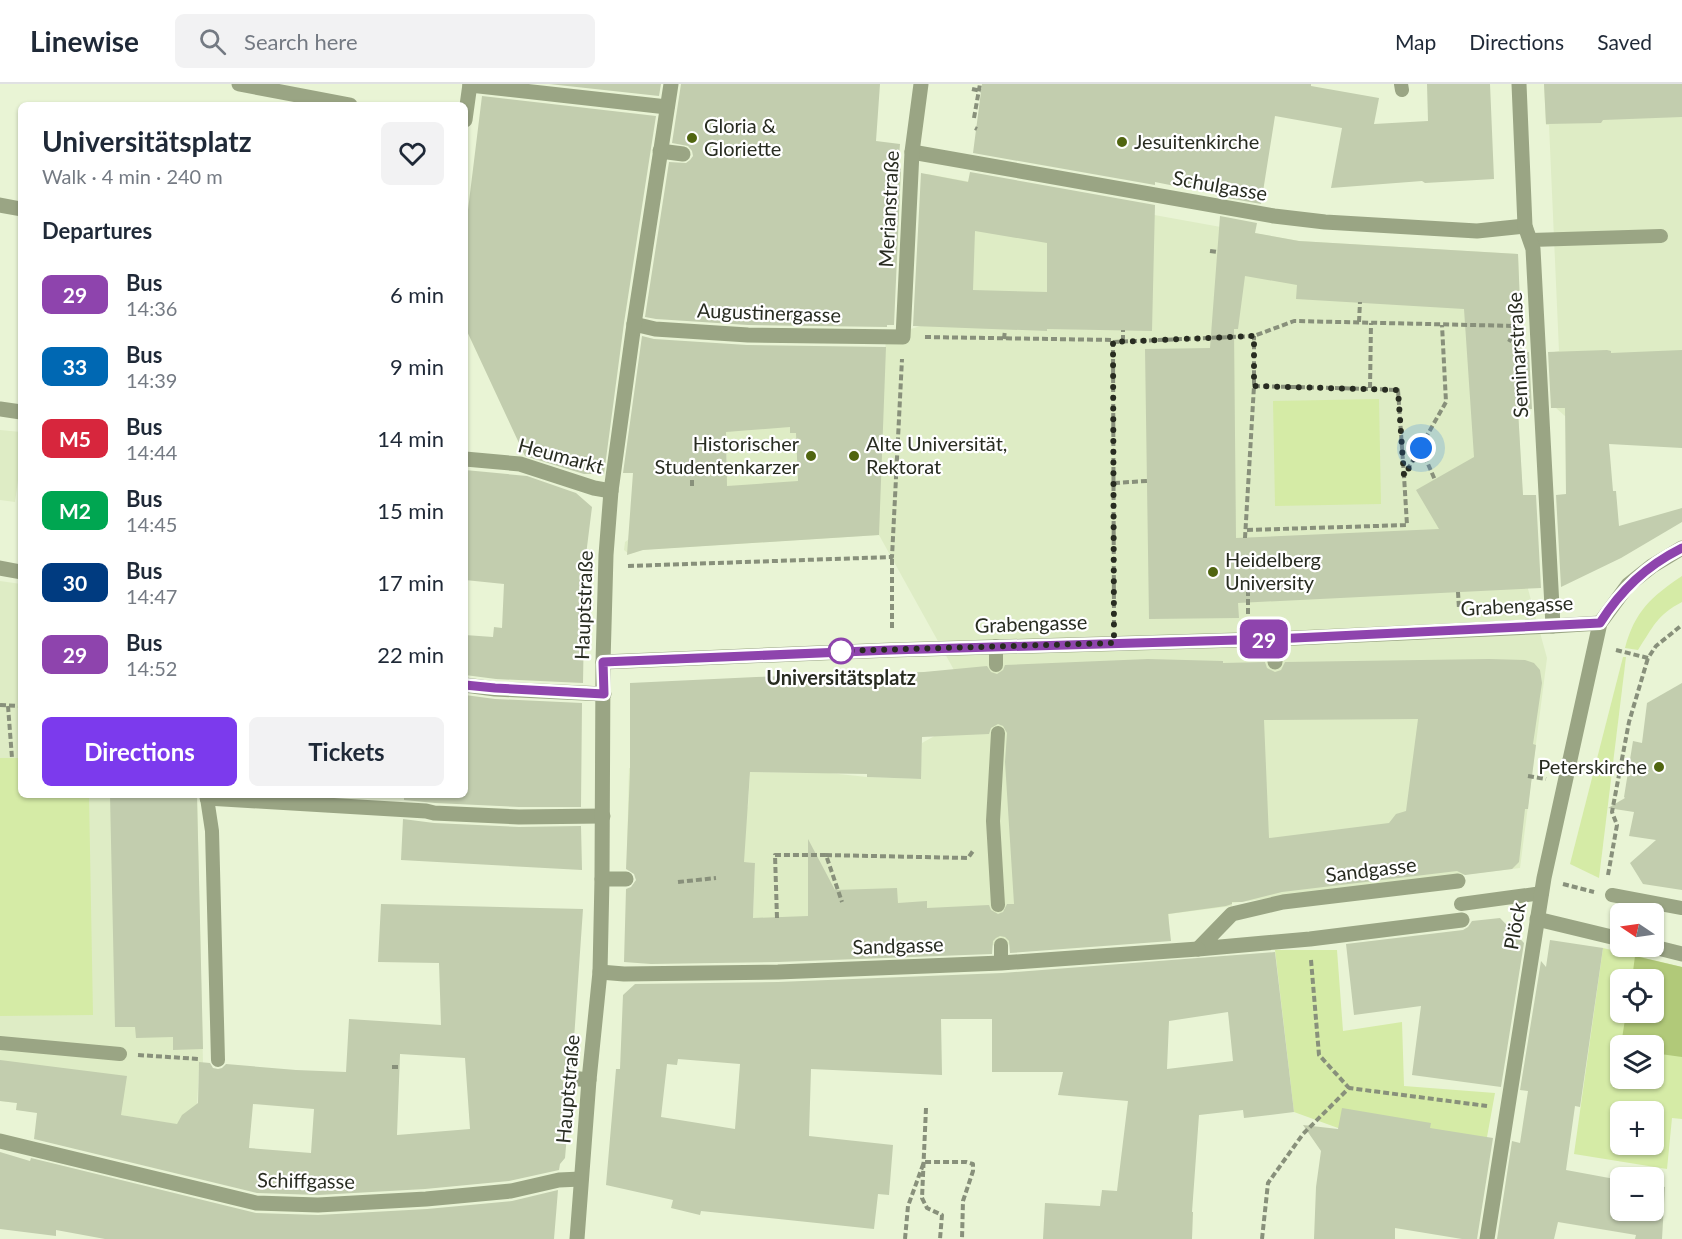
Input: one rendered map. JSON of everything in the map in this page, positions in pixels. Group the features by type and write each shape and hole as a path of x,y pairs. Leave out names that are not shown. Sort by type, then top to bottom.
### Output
{"street":[{"path":"239,84 334,102"},
{"path":"468,102 470,84 667,107"},
{"name":"Hauptstraße","path":"577,1239 600,972 603,662 606,555 611,491 671,84"},
{"name":"Merianstraße","path":"903,337 912,152 921,84"},
{"name":"Seminarstraße","path":"1519,84 1528,233 1533,249 1553,626"},
{"path":"660,151 683,154"},
{"name":"Schulgasse","path":"912,152 1274,216 1333,223 1528,233"},
{"path":"0,205 18,209"},
{"name":"Augustinergasse","path":"634,324 656,328 748,335 903,337"},
{"path":"0,409 18,412"},
{"name":"Heumarkt","path":"468,459 520,464 594,488 611,491"},
{"name":"Grabengasse","path":"603,662 996,646 1274,639 1600,623 1628,585 1652,566 1682,548"},
{"path":"0,568 18,571"},
{"name":"Plöck","path":"1487,1239 1537,919 1564,782 1600,623"},
{"path":"1274,639 1275,662"},
{"path":"468,685 604,694"},
{"path":"236,798 434,813 519,817 603,816"},
{"path":"602,879 626,879"},
{"name":"Sandgasse","path":"1198,949 1232,914 1283,902 1458,881"},
{"path":"1537,919 1610,937"},
{"name":"Sandgasse","path":"600,972 624,974 778,972 1001,963 1310,939 1462,920"},
{"path":"1664,950 1682,954"},
{"path":"572,1078 589,1080"},
{"name":"Schiffgasse","path":"0,1141 256,1203 318,1205 426,1199 512,1191 559,1180 581,1179"}],"lane":[{"path":"1528,233 1661,236"},
{"path":"996,646 996,665"},
{"path":"998,733 993,821 998,905"},
{"path":"207,798 212,831 218,1060"},
{"path":"1610,889 1682,908"},
{"path":"1461,904 1542,893"},
{"path":"1001,945 1001,963"},
{"path":"0,1043 120,1054"}],"path":[{"path":"974,118 980,84"},
{"path":"972,89 980,90"},
{"path":"1210,251 1217,252"},
{"path":"1359,322 1360,302"},
{"path":"891,650 892,557 903,337 1113,340 1113,342 1254,336 1294,321 1511,326"},
{"path":"1370,389 1371,323"},
{"path":"1404,476 1446,402 1442,326"},
{"path":"1004,339 1005,330"},
{"path":"1122,341 1123,330"},
{"path":"1245,538 1254,386 1254,336"},
{"path":"1113,342 1114,643"},
{"path":"1246,530 1407,525 1398,390 1254,386"},
{"path":"1421,448 1435,480"},
{"path":"692,480 692,488"},
{"path":"1114,483 1147,482"},
{"path":"628,566 892,557"},
{"path":"1248,590 1249,639"},
{"path":"1610,889 1617,825 1612,812 1629,722 1648,658 1656,646 1682,626"},
{"path":"1624,652 1648,658"},
{"path":"0,705 18,706"},
{"path":"8,705 12,758"},
{"path":"777,918 775,855 968,858 993,821"},
{"path":"826,855 842,902"},
{"path":"678,882 716,878"},
{"path":"1577,888 1585,890"},
{"path":"1310,939 1319,1055 1349,1088 1508,1109"},
{"path":"120,1054 218,1060"},
{"path":"1262,1239 1268,1183 1303,1134 1349,1088"},
{"path":"926,1108 922,1198 927,1208 942,1215 940,1239"},
{"path":"905,1239 908,1206 924,1162"},
{"path":"924,1162 973,1164 973,1171 963,1201 962,1239"}],"shaded area":[{"path":"1544,84 1682,84 1682,414 1565,416 1556,408 1554,352 1559,351 1549,125 1546,125"},
{"name":"Heidelberg University","path":"927,174 1299,241 1518,254 1520,312 1514,342 1528,589 1547,658 1520,868 1232,903 1232,906 1169,914 1169,924 1018,944 900,950 753,918 755,863 627,851 629,768 679,772 748,807 750,772 829,773 920,779 922,743 940,733 954,670 879,535 637,550 629,554 624,550 625,542 727,470 726,432 885,355 886,337 920,326"},
{"path":"0,430 18,432 18,480 15,502 0,500"},
{"path":"0,581 18,584 18,798 197,798 203,1063 199,1065 197,1108 215,1131 121,1115 46,1107 35,1112 16,1110 17,1103 0,1101"}],"green space":[{"path":"1379,399 1381,504 1275,506 1273,401"},
{"path":"1682,576 1682,602 1661,617 1638,650 1625,648 1639,614 1653,598"},
{"path":"1623,657 1626,657 1599,878 1570,864"},
{"path":"0,758 18,758 18,798 89,798 93,1015 0,1016"},
{"path":"1603,948 1610,950 1610,957 1640,957 1682,967 1682,1119 1672,1118 1667,1169 1574,1154"},
{"path":"1275,950 1337,950 1343,1031 1402,1022 1404,1086 1495,1093 1487,1137 1442,1139 1338,1128 1294,1112"},
{"path":"1635,957 1682,967 1682,1057 1664,1055 1664,1035 1623,1035 1624,1023 1664,1023 1664,969 1633,969"}],"building":[{"path":"549,84 661,84 659,96"},
{"path":"681,84 880,84 876,141 900,144 898,168 901,169 894,325 887,325 887,327 748,325 645,317 669,162 686,163 693,156 688,146 672,143"},
{"path":"982,84 1311,84 1311,86 1379,98 1374,124 1428,121 1427,84 1490,84 1494,179 1425,183 1422,181 1331,188 1342,128 1275,116 1261,204 1222,197 1222,192 1195,190 1155,182 1155,185 973,153"},
{"path":"1544,84 1682,84 1682,117 1603,120 1601,123 1546,124"},
{"path":"482,96 656,116 624,323 604,474 584,474 525,456 468,333 468,210"},
{"path":"970,172 1155,205 1152,331 1047,329 1047,331 913,326 921,173 968,182","holes":["975,231 1047,243 1047,292 973,290"]},
{"path":"1220,216 1257,223 1255,233 1299,241 1518,254 1522,352 1529,352 1532,409 1518,410 1523,495 1536,495 1541,588 1238,603 1239,618 1149,619 1145,349 1210,348","holes":["1245,276 1297,285 1296,299 1464,309 1474,457 1416,490 1439,529 1236,538 1234,329 1238,329"]},
{"path":"642,336 654,339 747,345 886,347 879,535 643,550 627,555 633,473 623,473","holes":["790,427 790,433 796,433 798,481 727,486 726,432"]},
{"path":"1607,350 1611,353 1682,350 1682,448 1609,444 1619,526 1682,508 1682,522 1621,558 1561,587 1556,495 1566,494 1565,408 1551,408 1548,352"},
{"path":"468,470 527,476 576,493 592,507 585,563 583,683 468,675 468,635 493,637 494,627 502,628 504,584 468,580"},
{"path":"1148,659 1223,661 1223,663 1265,662 1267,668 1275,672 1281,670 1285,662 1489,659 1525,660 1534,663 1540,670 1542,683 1533,744 1536,745 1528,809 1525,809 1519,862 1512,869 1465,875 1457,871 1282,892 1242,902 1232,902 1226,906 1168,914 1171,941 1010,953 1009,941 1000,936 993,941 992,954 778,962 651,964 624,962 626,889 631,887 636,880 634,874 626,869 630,772 630,683 924,672 987,666 991,672 997,674 1003,670 1005,665","holes":["1418,719 1406,811 1396,814 1389,823 1269,838 1264,720","998,724 1003,726 1007,733 1005,762 1014,904 1007,904 1003,912 998,914 991,910 989,905 927,908 927,901 898,903 897,888 835,890 808,839 808,916 753,918 755,863 744,862 750,772 867,774 867,777 921,779 922,737 989,734 991,728"]},
{"name":"Peterskirche","path":"1682,683 1682,890 1643,884 1630,863 1656,840 1629,836 1634,812 1608,808 1625,798 1633,741 1642,743 1647,703"},
{"path":"468,695 582,703 581,807 519,807 404,800 404,798 468,798"},
{"path":"110,798 197,798 203,1049 173,1050 173,1037 136,1038 135,1027 115,1027"},
{"path":"403,819 434,823 519,827 581,826 582,870 401,860"},
{"path":"381,904 583,909 572,1068 564,1072 561,1078 565,1085 571,1088 565,1158 559,1170 509,1181 425,1189 318,1195 257,1193 34,1139 37,1113 16,1110 17,1103 0,1101 0,1060 127,1076 121,1115 177,1124 182,1115 198,1103 199,1062 210,1063 213,1068 218,1069 226,1064 346,1072 349,1019 441,1025 439,963 378,962","holes":["400,1054 465,1058 470,1129 397,1135","253,1104 314,1109 311,1153 249,1148"]},
{"path":"1500,918 1524,943 1501,1087 1412,1075 1421,1006 1354,1015 1346,944 1463,930 1472,921"},
{"path":"1550,940 1603,948 1580,1107 1575,1106 1566,1170 1610,1178 1610,1221 1663,1221 1662,1239 1635,1239 1636,1235 1558,1222 1554,1239 1497,1239 1512,1141 1520,1143 1528,1091 1520,1090 1541,961 1546,967"},
{"path":"1275,952 1294,1112 1244,1118 1243,1110 1199,1115 1192,1239 1043,1239 1045,1203 1100,1206 1102,1190 1117,1191 1128,1101 1058,1095 1063,1072 992,1072 992,1019 941,1019 942,1075 811,1069 809,1136 893,1145 889,1195 878,1194 874,1229 701,1211 700,1215 671,1208 673,1200 606,1185 616,1069 620,1069 623,995 635,984 778,982 1002,973","holes":["1228,1012 1233,1061 1167,1069 1169,1021","678,1059 740,1064 735,1129 661,1117 667,1064 677,1065"]},
{"path":"1342,1108 1431,1123 1430,1128 1493,1138 1477,1239 1462,1239 1395,1228 1395,1239 1314,1239 1316,1187 1321,1151 1303,1125 1338,1129"},
{"path":"0,1152 30,1161 31,1158 256,1213 318,1215 427,1209 512,1201 558,1190 554,1239 105,1239 56,1230 56,1236 0,1229"}],"bus line":[{"name":"29","path":"468,685 604,694 603,662 891,650 1274,639 1600,623 1628,585 1652,566 1682,548"}],"place":[{"name":"Gloria & Gloriette","path":"692,138"},
{"name":"Jesuitenkirche","path":"1122,142"},
{"name":"Historischer Studentenkarzer","path":"811,456"},
{"name":"Alte Universität, Rektorat","path":"854,456"},
{"name":"Heidelberg University","path":"1213,572"},
{"name":"Universitätsplatz","path":"841,651"},
{"name":"Peterskirche","path":"1659,767"}],"route":[{"path":"841,651 1114,643 1113,342 1254,336 1254,386 1398,390 1404,476 1421,448"}]}
